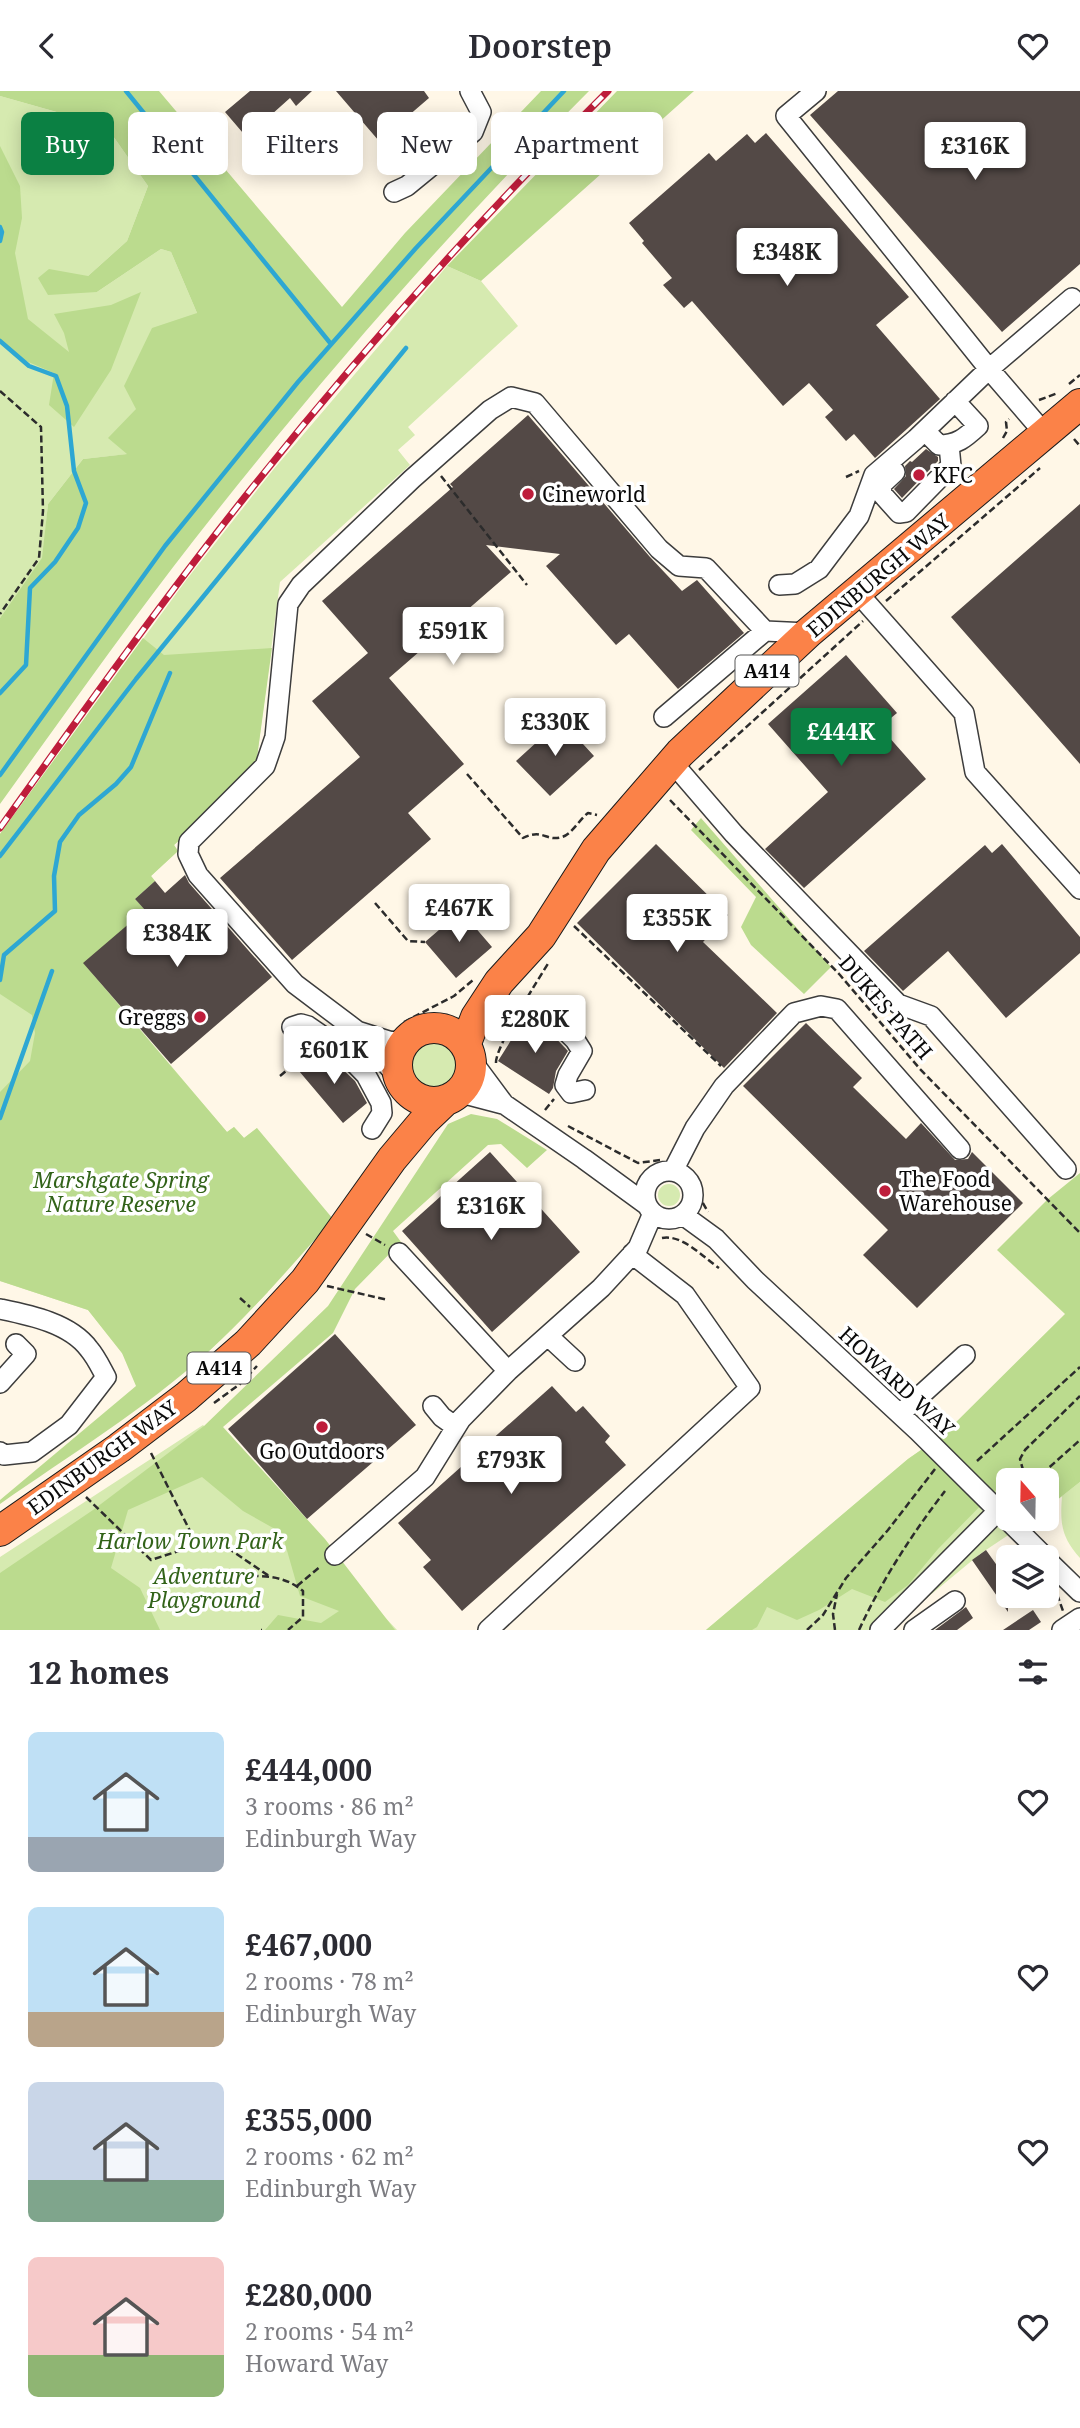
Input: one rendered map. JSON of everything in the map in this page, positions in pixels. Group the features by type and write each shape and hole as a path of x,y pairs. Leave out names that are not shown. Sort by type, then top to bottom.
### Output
{"highway":[{"name":"EDINBURGH WAY","path":"478,1057 476,1017 499,982 541,936 596,850 672,762 808,633 866,602 1060,437 1080,404"},
{"name":"EDINBURGH WAY","path":"414,1034 499,982"},
{"path":"440,1027 451,1031 478,1057 468,1082 448,1099 423,1100 411,1094 401,1081 397,1058 414,1034 440,1027"},
{"name":"EDINBURGH WAY","path":"392,1159 403,1120 401,1081"},
{"name":"EDINBURGH WAY","path":"0,1531 128,1441 186,1397 248,1343 305,1281 392,1159 424,1121 448,1099"}],"street":[{"path":"394,192 407,186 472,132 481,112 470,91"},
{"path":"816,91 786,116 989,369 1060,437"},
{"path":"779,585 795,584 819,569 859,516 874,475 935,438 955,401 1072,298"},
{"path":"401,1081 356,1030 295,984 198,875 188,854 189,842 265,767 275,737 288,604 301,585 430,463 490,410 511,397 535,403 659,549 679,566 706,568 765,631"},
{"path":"935,438 965,439 978,426 955,401"},
{"path":"866,602 964,713 975,772 1080,888"},
{"path":"664,717 765,631 808,633"},
{"path":"672,762 734,834 898,1004 931,1016 1066,1168"},
{"path":"551,1006 554,1018 582,1051 565,1085 570,1093 584,1090"},
{"path":"335,1555 425,1477 461,1419 508,1371 597,1294 638,1248 648,1216 645,1198 648,1183 659,1173 675,1168 695,1128 727,1085 794,1013 821,1006 837,1009 960,1149"},
{"path":"295,1026 307,1026 340,1048 366,1075 381,1103 382,1113 372,1129"},
{"path":"356,1030 392,1042 414,1034"},
{"path":"478,1057 504,1104"},
{"path":"448,1099 465,1094 504,1104 584,1159 648,1216 667,1219 688,1207 691,1184 675,1168"},
{"path":"584,1159 648,1183"},
{"name":"HOWARD WAY","path":"688,1207 705,1219 716,1239"},
{"name":"HOWARD WAY","path":"688,1207 755,1280 996,1509"},
{"path":"400,1254 508,1371"},
{"path":"488,1630 750,1388 685,1295 632,1254"},
{"path":"0,1309 28,1315 67,1330 88,1347 106,1377 69,1425 32,1452 4,1455 0,1452"},
{"path":"548,1336 575,1361"},
{"path":"0,1383 26,1353"},
{"path":"900,1415 965,1355"},
{"path":"433,1406 456,1427"},
{"path":"880,1630 996,1513"},
{"name":"HOWARD WAY","path":"1018,1531 1033,1545"},
{"name":"HOWARD WAY","path":"1059,1571 1080,1592"},
{"path":"914,1630 954,1601"}],"path":[{"path":"0,391 41,427 43,510 39,558 0,614"},
{"path":"1060,437 1080,434"},
{"path":"1060,437 1080,446"},
{"path":"430,463 527,586"},
{"path":"702,767 866,602 1043,466"},
{"path":"467,774 523,838 538,833 561,838 587,813 603,818"},
{"name":"DUKES PATH","path":"671,799 840,975 920,1069 1080,1233"},
{"path":"375,903 408,941 425,942"},
{"path":"571,923 727,1085"},
{"path":"478,1057 495,1058 552,957"},
{"path":"280,1076 314,1047 295,1026"},
{"path":"567,1125 638,1163 657,1159 694,1176 699,1196 711,1216 705,1219"},
{"path":"648,1216 658,1239 670,1237 679,1240 724,1272"},
{"path":"365,1233 400,1254"},
{"path":"327,1286 388,1300"},
{"path":"240,1299 255,1311"},
{"path":"977,1461 1080,1367"},
{"path":"1022,1468 1020,1459 1025,1450 1080,1397"},
{"path":"1049,1468 1080,1440"},
{"path":"151,1453 198,1545"},
{"path":"807,1630 823,1615 846,1577 935,1469 929,1464"},
{"path":"859,1630 872,1602 918,1528 945,1491"},
{"path":"86,1497 151,1560 216,1540 269,1576"},
{"path":"297,1586 335,1555"},
{"path":"241,1576 269,1576 292,1582 303,1591 303,1617 288,1630"},
{"path":"835,1630 833,1614 838,1591"},
{"path":"1059,1600 1064,1612 1062,1621 1070,1625"}],"green space":[{"path":"0,91 159,91 177,112 128,112 128,157 114,137 114,112 57,112 0,96"},
{"path":"541,91 589,91 568,112 521,112"},
{"path":"617,91 694,91 663,119 663,112 597,112"},
{"path":"0,96 57,112 21,112 21,175 114,175 114,137 128,157 128,175 140,175 148,186 127,241 88,276 97,292 161,249 171,252 197,313 136,409 128,454 83,459 48,504 43,558 0,618"},
{"path":"491,143 491,175 508,175 385,309 241,481 169,572 0,804 0,618 42,558 48,504 83,459 127,454 108,438 136,409 124,386 152,328 197,313 171,252 161,249 97,292 48,295 38,278 49,269 88,276 127,241 148,186 140,175 228,175 228,172 342,307 405,233 461,175 477,175 477,158"},
{"path":"0,146 20,186 22,218 15,253 28,319 69,352 64,333 54,314 111,305 141,292 111,370 74,427 49,405 54,373 19,358 0,341"},
{"path":"535,175 600,175 481,281 447,266"},
{"name":"Marshgate Spring Nature Reserve","path":"447,266 481,281 518,326 408,427 415,435 398,450 410,465 280,582 255,772 174,845 178,851 151,876 155,881 135,899 145,910 84,963 227,1132 234,1127 244,1138 257,1128 268,1292 208,1352 155,1395 88,1310 0,1281 0,834 187,579 273,470"},
{"name":"Marshgate Spring Nature Reserve","path":"143,638 164,655 272,648 255,772 174,845 178,851 151,876 155,881 135,899 145,910 84,964 227,1132 234,1127 244,1138 257,1128 333,1219 241,1320 184,1373 133,1412 0,1504 0,1500 136,1386 122,1353 88,1310 0,1281 0,1092 30,1061 35,1033 32,1015 0,994 0,834"},
{"path":"701,818 831,967 804,994 751,945 741,927 756,897 691,830"},
{"path":"430,1036 440,1036 455,1044 461,1053 461,1075 455,1084 440,1092 430,1092 412,1080 407,1069 407,1059 419,1041"},
{"path":"471,1114 497,1119 547,1150 527,1168 501,1144 488,1145 393,1231 401,1242 355,1289 333,1333 223,1427 325,1539 395,1630 265,1630 278,1615 321,1623 339,1611 300,1596 282,1533 243,1511 202,1477 128,1510 111,1568 140,1588 160,1630 0,1630 0,1573 93,1510 204,1426 328,1306 448,1124"},
{"path":"1080,1173 1080,1482 1059,1499 1059,1468 996,1468 996,1490 938,1549 908,1585 885,1602 852,1589 797,1620 767,1607 757,1627 752,1630 706,1630 908,1459 944,1434 1065,1314 997,1250 1048,1199"},
{"path":"669,1184 677,1187 680,1195 677,1203 669,1206 661,1203 658,1195 661,1187"},
{"name":"Harlow Town Park","path":"203,1425 397,1630 0,1630 0,1557"},
{"path":"944,1434 996,1488 996,1531 1014,1531 980,1554 888,1630 706,1630 908,1459"},
{"path":"1080,1482 1080,1558 1065,1536 1061,1514 1062,1496"}],"building":[{"path":"250,91 312,91 296,106 290,98 274,112 242,112 242,132 228,112 225,112"},
{"path":"336,91 424,91 429,98 413,112 377,112 377,139 363,122 363,112 354,112"},
{"path":"838,91 1080,91 1080,264 1002,332 810,115"},
{"path":"766,133 909,297 876,325 940,399 875,458 854,434 846,441 825,417 833,410 809,383 783,406 692,301 684,308 663,285 672,278 629,223 709,153 716,161 747,134 755,143"},
{"path":"528,415 682,591 697,580 744,633 678,689 629,634 616,645 546,566 560,554 486,545 511,572 389,678 464,764 408,813 431,839 292,960 220,878 360,757 312,701 368,653 322,601 453,487 450,484"},
{"path":"926,449 938,457 938,461 902,498 894,489 906,476 905,466"},
{"path":"1080,504 1080,764 951,617"},
{"path":"846,655 897,713 880,727 926,779 804,888 765,849 828,792 768,724"},
{"path":"561,720 594,756 550,796 516,761"},
{"path":"656,844 728,915 703,942 777,1013 724,1068 577,923"},
{"path":"1002,844 1080,937 1080,953 1006,1018 948,951 903,991 864,951 985,845 992,853"},
{"path":"185,875 189,883 272,977 171,1064 83,963 145,910 135,899 155,881 165,893"},
{"path":"461,911 492,947 456,978 425,942"},
{"path":"525,1018 544,1030 546,1028 568,1051 556,1071 549,1094 498,1061"},
{"path":"806,1023 862,1078 853,1087 906,1139 921,1123 955,1160 968,1159 972,1152 1023,1203 917,1308 863,1255 888,1230 743,1086"},
{"path":"323,1051 355,1081 367,1103 343,1123 299,1071"},
{"path":"490,1152 580,1252 492,1332 402,1231"},
{"name":"Go Outdoors","path":"335,1334 416,1425 307,1519 228,1429"},
{"path":"552,1386 576,1412 583,1406 610,1436 605,1442 626,1465 462,1611 423,1567 431,1560 398,1523"},
{"path":"986,1550 996,1564 996,1595 972,1560"},
{"path":"966,1607 973,1618 957,1630 935,1630"},
{"path":"1033,1610 1041,1622 1029,1630 1003,1630"}],"waterway":[{"path":"126,91 331,344"},
{"path":"0,775 165,546 298,382 416,248 564,91"},
{"path":"0,227 0,241"},
{"path":"0,341 29,366 56,376 67,406 74,471 86,503 78,528 55,562 30,588 26,665 0,693"},
{"path":"0,856 136,679 406,348"},
{"path":"0,980 4,955 55,911 54,876 60,842 79,815 116,784 131,767 170,673"},
{"path":"0,1118 52,971"}],"railway":[{"path":"0,828 155,614 294,436 380,334 469,235 608,91"}],"place":[{"name":"KFC","path":"919,475"},
{"name":"Cineworld","path":"528,494"},
{"name":"Greggs","path":"200,1017"},
{"name":"The Food Warehouse","path":"885,1191"},
{"name":"Go Outdoors","path":"322,1427"}],"park label":[{"name":"Adventure Playground","path":"204,1588"}]}
